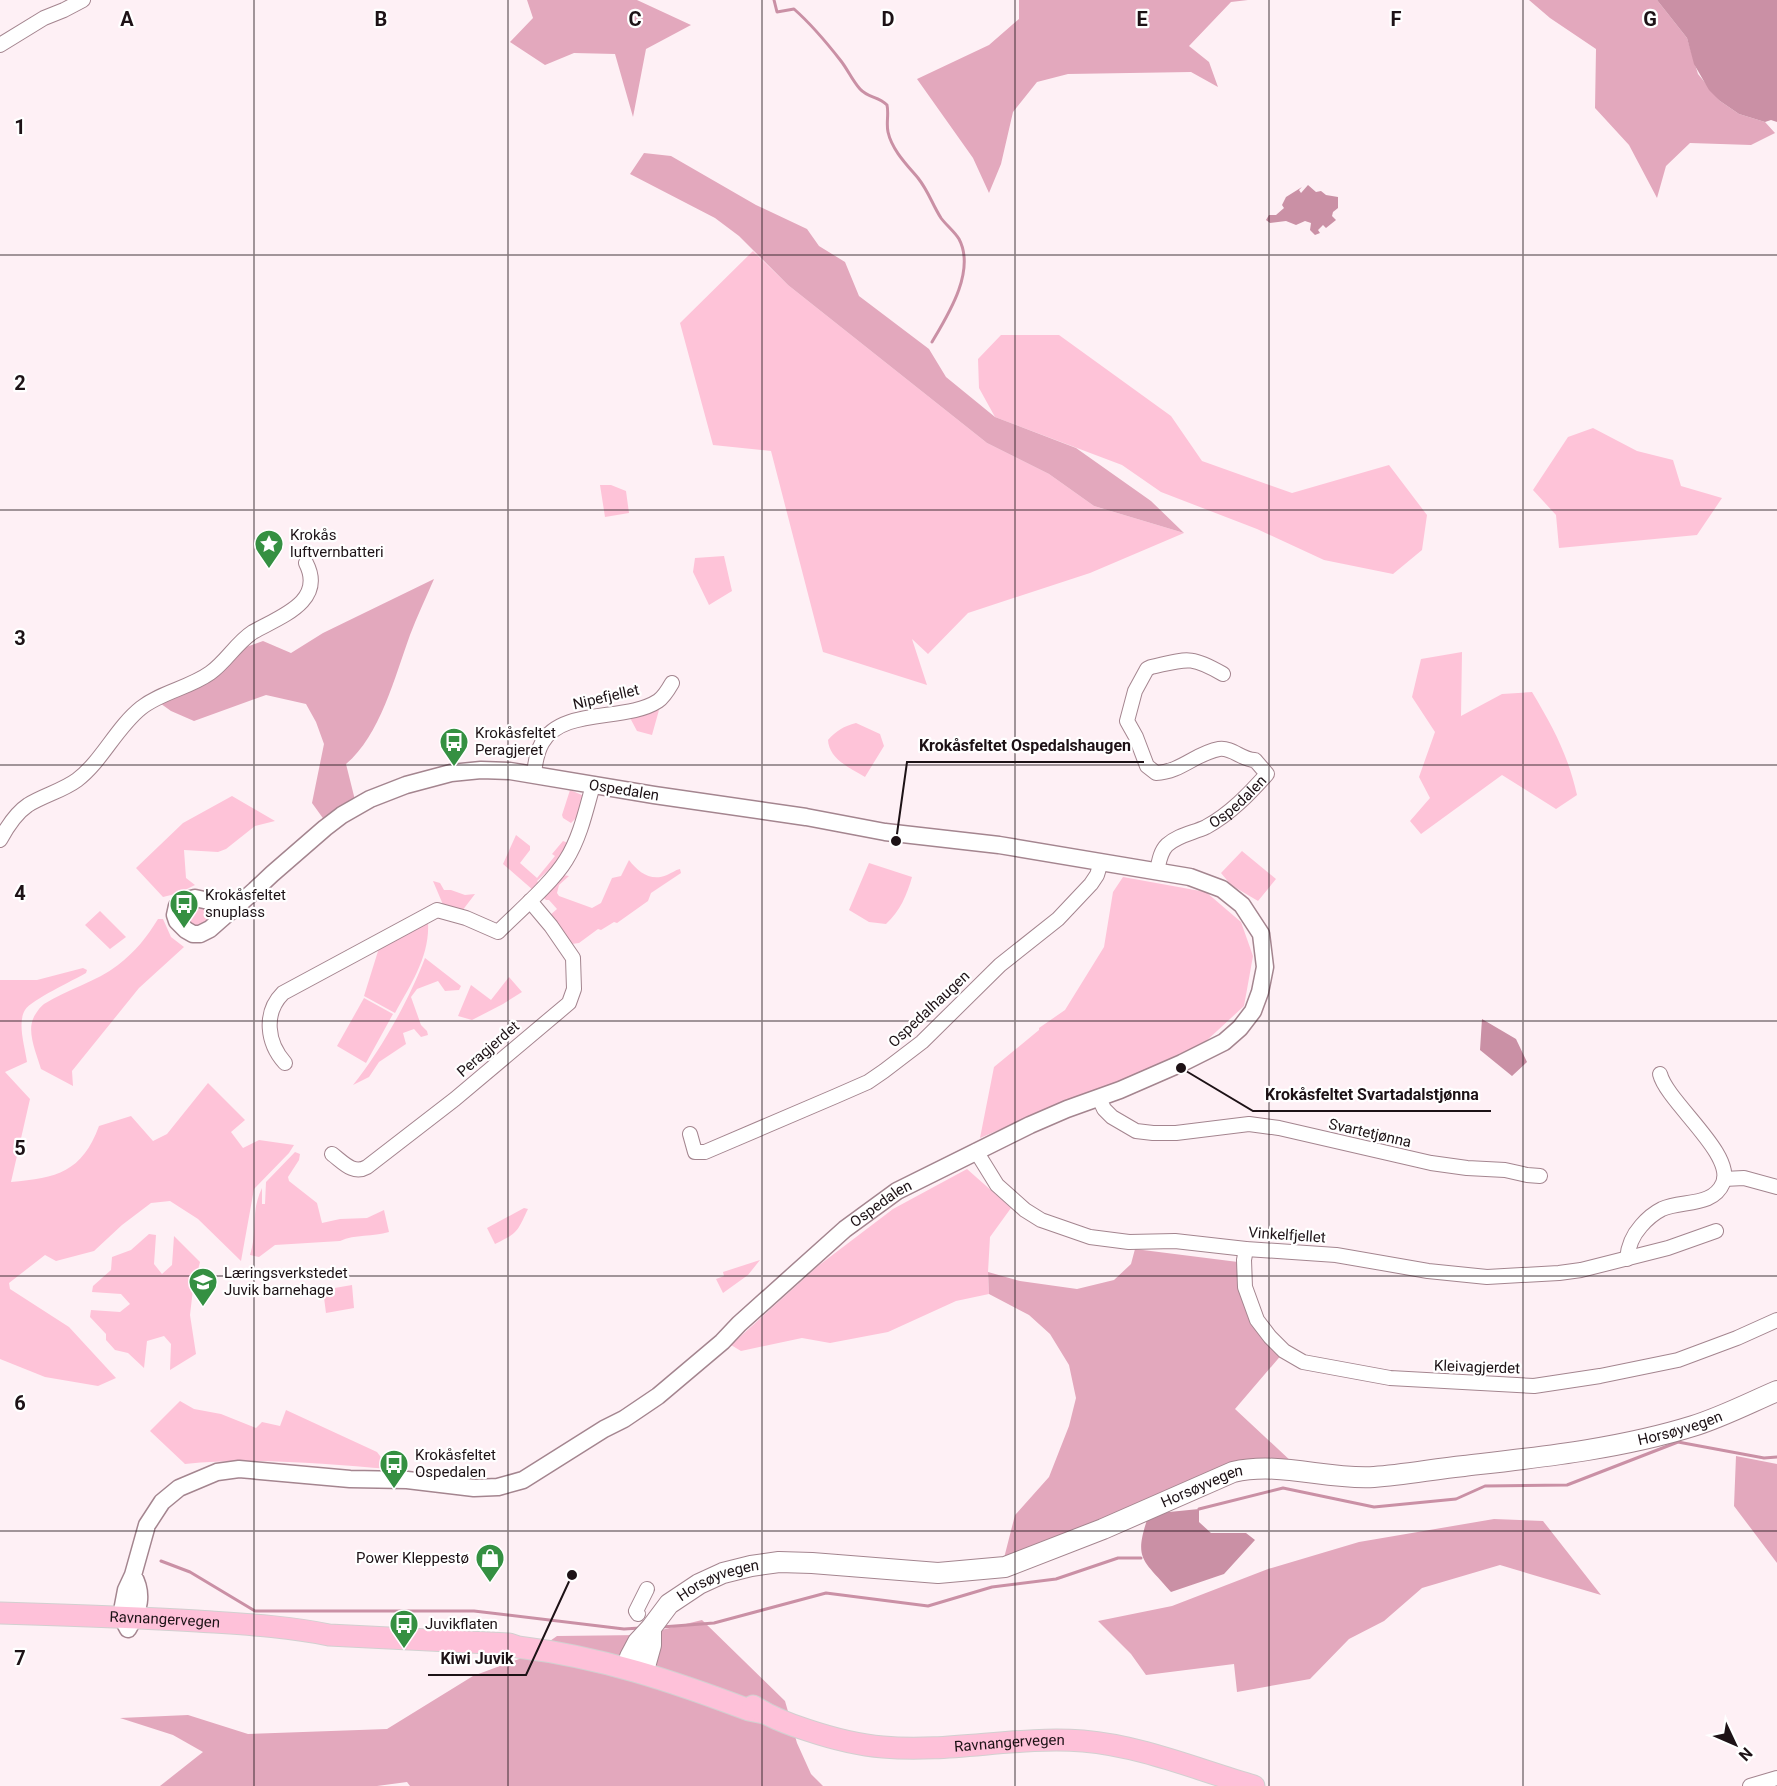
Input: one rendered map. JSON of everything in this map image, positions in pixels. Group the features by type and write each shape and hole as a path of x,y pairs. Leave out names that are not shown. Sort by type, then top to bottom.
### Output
{"main road":[{"name":"Horsøyvegen","path":"645,1621 688,1590 723,1573 751,1566 779,1562 938,1573 1005,1567 1103,1529 1241,1470 1264,1468 1374,1477 1554,1455 1626,1443 1693,1426 1728,1414 1777,1391"},
{"name":"Ravnangervegen","path":"0,1613 128,1621 308,1637 329,1635 509,1644 614,1664 637,1663 687,1686 749,1710 764,1713 822,1735 882,1747 934,1748 1055,1740 1101,1743 1134,1750 1254,1786"},
{"name":"Ravnangervegen","path":"0,1623 128,1621"},
{"path":"637,1663 651,1645 645,1621"}],"street":[{"path":"0,45 44,18 83,0"},
{"path":"0,840 16,816 28,805 60,791 79,779 141,708 190,686 210,673 252,633 301,603 308,595 312,584 306,563"},
{"name":"Ospedalen","path":"1157,871 1159,860 1167,844 1176,838 1206,827 1233,809 1267,774 1255,760 1249,760 1224,749 1212,751 1171,771 1156,773 1147,766 1127,721 1133,699 1147,669 1151,667 1187,659 1197,660 1223,674"},
{"name":"Nipefjellet","path":"534,774 537,755 542,743 555,729 579,720 630,711 653,704 662,697 672,683"},
{"name":"Ospedalen","path":"128,1621 126,1590 133,1575 143,1535 154,1511 179,1488 217,1472 239,1469 350,1479 408,1480 474,1488 498,1487 523,1480 658,1396 722,1342 738,1324 845,1229 876,1205 915,1180 1067,1109 1182,1063 1224,1042 1240,1028 1252,1011 1262,986 1264,967 1263,941 1258,927 1242,904 1205,881 999,845 885,832 806,817 534,774 481,770 451,773 406,785 370,799 325,828 236,907"},
{"path":"285,1063 276,1053 269,1033 274,1005 288,989 437,910 466,918 498,932 530,901 567,859 577,837 593,785"},
{"name":"Ospedalhaugen","path":"690,1134 695,1152 705,1152 868,1082 922,1042 1000,965 1058,919 1091,884 1101,862"},
{"name":"Peragjerdet","path":"332,1154 354,1170 360,1171 367,1167 455,1099 569,1003 574,989 573,958 530,901"},
{"path":"1626,1259 1633,1237 1652,1215 1670,1207 1706,1199 1717,1191 1724,1179 1722,1166 1712,1146 1668,1090 1660,1074"},
{"name":"Svartetjønna","path":"1099,1098 1104,1109 1112,1117 1136,1131 1176,1133 1249,1124 1279,1128 1431,1163 1505,1170 1540,1176"},
{"name":"Vinkelfjellet","path":"976,1151 994,1181 1012,1199 1041,1220 1090,1236 1129,1242 1175,1241 1246,1250 1336,1255 1428,1271 1487,1277 1581,1270 1668,1248 1716,1231"},
{"path":"1724,1179 1744,1178 1777,1187"},
{"name":"Kleivagjerdet","path":"1246,1250 1244,1266 1248,1297 1257,1320 1284,1352 1309,1364 1390,1378 1466,1384 1550,1385 1677,1360 1737,1338 1777,1320"},
{"path":"645,1621 636,1611 646,1589"},
{"path":"1750,1786 1777,1778"}],"shaded area":[{"path":"527,0 637,0 691,25 646,49 633,117 615,54 574,53 545,65 510,42 533,18"},
{"path":"1019,0 1248,0 1231,2 1189,46 1209,62 1218,87 1191,72 1068,74 1037,82 1013,112 1001,164 989,193 973,158 917,79 989,45 1019,19"},
{"path":"1529,0 1657,0 1687,38 1698,74 1720,101 1739,114 1765,122 1775,133 1751,145 1690,143 1666,166 1657,198 1629,145 1595,108 1596,49 1550,18"},
{"path":"1657,0 1777,0 1777,122 1771,120 1765,122 1739,114 1709,90 1694,64 1687,38"},
{"path":"644,153 671,156 756,205 807,229 819,246 845,262 859,296 929,349 946,377 995,417 1076,448 1151,501 1184,533 1094,506 1049,474 987,443 788,285 739,236 715,218 630,174"},
{"path":"1308,185 1316,192 1321,191 1326,195 1338,197 1338,208 1332,216 1336,220 1326,228 1323,225 1318,230 1320,233 1315,235 1310,230 1311,223 1305,221 1296,225 1286,221 1270,223 1266,220 1269,215 1276,215 1284,208 1282,205 1286,197 1302,187 1299,190 1301,193"},
{"path":"753,251 788,285 987,443 1049,474 1094,506 1184,533 1090,573 968,613 928,654 912,639 927,685 823,652 771,451 713,445 680,323"},
{"path":"1001,335 1059,335 1171,416 1202,461 1292,493 1389,465 1427,515 1422,550 1393,574 1324,560 1257,529 1161,492 1122,465 995,417 979,388 978,359"},
{"path":"1593,428 1637,451 1673,460 1681,486 1722,498 1697,535 1559,548 1556,515 1533,490 1568,437"},
{"path":"600,485 611,485 626,491 629,513 605,517"},
{"path":"724,556 732,591 709,605 693,572 695,558"},
{"path":"434,579 377,722 358,752 346,764 355,800 325,821 312,803 324,744 306,704 266,695 194,721 171,711 157,701 235,651 263,641 291,653 323,633"},
{"path":"1462,652 1461,716 1502,694 1532,692 1559,742 1577,795 1556,809 1502,775 1421,834 1410,821 1430,798 1419,777 1435,732 1412,697 1421,659"},
{"path":"659,710 652,735 637,731 629,716"},
{"path":"856,723 880,734 884,746 865,777 836,758 829,747 828,740 834,734"},
{"path":"570,790 582,795 577,817 571,823 562,815"},
{"path":"232,796 275,821 255,826 226,849 218,852 184,850 186,878 195,885 179,893 163,897 136,868 183,823"},
{"path":"516,835 530,846 530,850 520,863 537,878 555,856 552,854 563,841 568,843 560,859 537,881 539,883 533,890 503,864"},
{"path":"1242,851 1276,879 1258,901 1231,885 1221,873"},
{"path":"629,860 645,875 661,877 680,869 681,873 651,893 648,901 617,923 614,922 601,930 598,929 579,943 572,944 549,916 557,909 543,897 563,875 569,876 559,885 557,893 559,896 592,908 601,903 612,878 621,876"},
{"path":"869,863 912,877 902,902 886,924 869,922 849,910"},
{"path":"1123,877 1206,892 1241,922 1253,956 1244,1006 1204,1043 1102,1089 1076,1097 980,1138 994,1067 1039,1028 1065,1010 1104,947 1113,892"},
{"path":"433,881 440,883 444,890 465,895 475,894 462,911 444,907"},
{"path":"191,907 223,911 203,927 188,927 182,912"},
{"path":"100,911 126,937 110,949 85,925"},
{"path":"158,919 163,919 171,937 184,947 139,988 72,1071 73,1086 41,1069 31,1031 33,1019 39,1009 44,1004 101,976 118,965 140,944"},
{"path":"428,923 426,947 422,959 395,1013 364,996 379,948"},
{"path":"425,958 461,986 459,990 445,991 438,981 417,989 411,997 421,1025 428,1035 421,1037 414,1029 403,1033 406,1044 379,1062 369,1077 353,1085 394,1024"},
{"path":"83,968 87,970 86,973 35,1001 23,1015 23,1042 27,1062 5,1072 30,1099 11,1182 42,1178 66,1170 85,1154 99,1126 131,1116 153,1141 167,1134 208,1083 245,1120 231,1132 243,1148 259,1140 294,1145 254,1189 241,1261 198,1219 170,1201 151,1203 122,1225 94,1251 56,1261 45,1255 9,1283 10,1289 69,1327 116,1378 98,1386 45,1377 0,1359 0,980 37,980"},
{"path":"509,977 522,992 472,1020 458,1016 471,985 491,1000"},
{"path":"364,998 393,1014 366,1063 337,1046"},
{"path":"1482,1019 1516,1039 1527,1062 1512,1076 1480,1050"},
{"path":"295,1152 300,1154 299,1160 288,1177 289,1181 317,1203 322,1223 340,1219 367,1218 384,1210 389,1232 340,1241 275,1245 259,1257 250,1255 258,1197 262,1188 262,1204 265,1204 266,1182"},
{"path":"967,1169 1011,1208 990,1237 989,1294 956,1301 888,1332 830,1343 802,1338 741,1351 731,1345 818,1266 893,1209"},
{"path":"524,1208 528,1209 516,1231 495,1244 487,1228"},
{"path":"149,1234 156,1235 154,1264 162,1274 172,1265 174,1236 200,1262 193,1289 190,1315 196,1354 170,1370 171,1344 164,1336 147,1341 144,1368 128,1353 115,1350 106,1340 106,1334 90,1317 91,1310 120,1312 130,1304 121,1294 92,1292 93,1286 111,1270 112,1257 131,1250"},
{"path":"1135,1249 1238,1262 1239,1291 1251,1324 1283,1353 1235,1409 1293,1463 1252,1462 1003,1562 1015,1515 1049,1477 1069,1426 1076,1398 1069,1365 1050,1334 1029,1315 989,1294 988,1272 1020,1281 1077,1289 1114,1280 1131,1264"},
{"path":"760,1260 748,1275 723,1293 716,1279 724,1276 723,1272"},
{"path":"352,1285 354,1308 326,1313 323,1290"},
{"path":"180,1401 194,1409 221,1414 256,1428 262,1422 280,1426 286,1410 377,1452 390,1469 262,1461 185,1464 150,1431"},
{"path":"1736,1456 1777,1464 1777,1563 1734,1506"},
{"path":"1199,1509 1199,1522 1211,1533 1246,1533 1255,1540 1224,1574 1171,1592 1143,1558 1142,1541 1149,1514"},
{"path":"1494,1519 1543,1521 1601,1595 1500,1565 1422,1588 1384,1621 1349,1639 1310,1679 1237,1692 1234,1664 1146,1675 1131,1654 1098,1621 1172,1606 1268,1569 1359,1542"},
{"path":"702,1620 785,1701 797,1743 811,1774 823,1786 410,1786 407,1782 377,1786 160,1786 203,1752 173,1735 120,1718 188,1715 248,1734 387,1729 473,1676 530,1655 557,1636 641,1635"}],"waterway":[{"path":"774,0 777,12 794,9 836,54 860,89 887,105 887,129 893,145 922,183 941,218 959,239 964,265 962,279 952,306 932,342"},
{"path":"1199,1509 1283,1488 1374,1507 1456,1499 1485,1486 1567,1485 1678,1442 1764,1458 1777,1457"},
{"path":"662,1627 714,1623 826,1593 928,1606 992,1587 1056,1579 1118,1558 1141,1558"},
{"path":"161,1561 190,1572 255,1611 474,1611 624,1629 640,1628"}],"place":[{"name":"Krokås luftvernbatteri","path":"269,570"},
{"name":"Krokåsfeltet Peragjeret","path":"454,768"},
{"name":"Krokåsfeltet Ospedalshaugen","path":"896,841"},
{"name":"Krokåsfeltet snuplass","path":"184,930"},
{"name":"Krokåsfeltet Svartadalstjønna","path":"1181,1068"},
{"name":"Læringsverkstedet Juvik barnehage","path":"203,1308"},
{"name":"Krokåsfeltet Ospedalen","path":"394,1490"},
{"name":"Kiwi Juvik","path":"572,1575"},
{"name":"Power Kleppestø","path":"490,1584"},
{"name":"Juvikflaten","path":"404,1650"}]}
